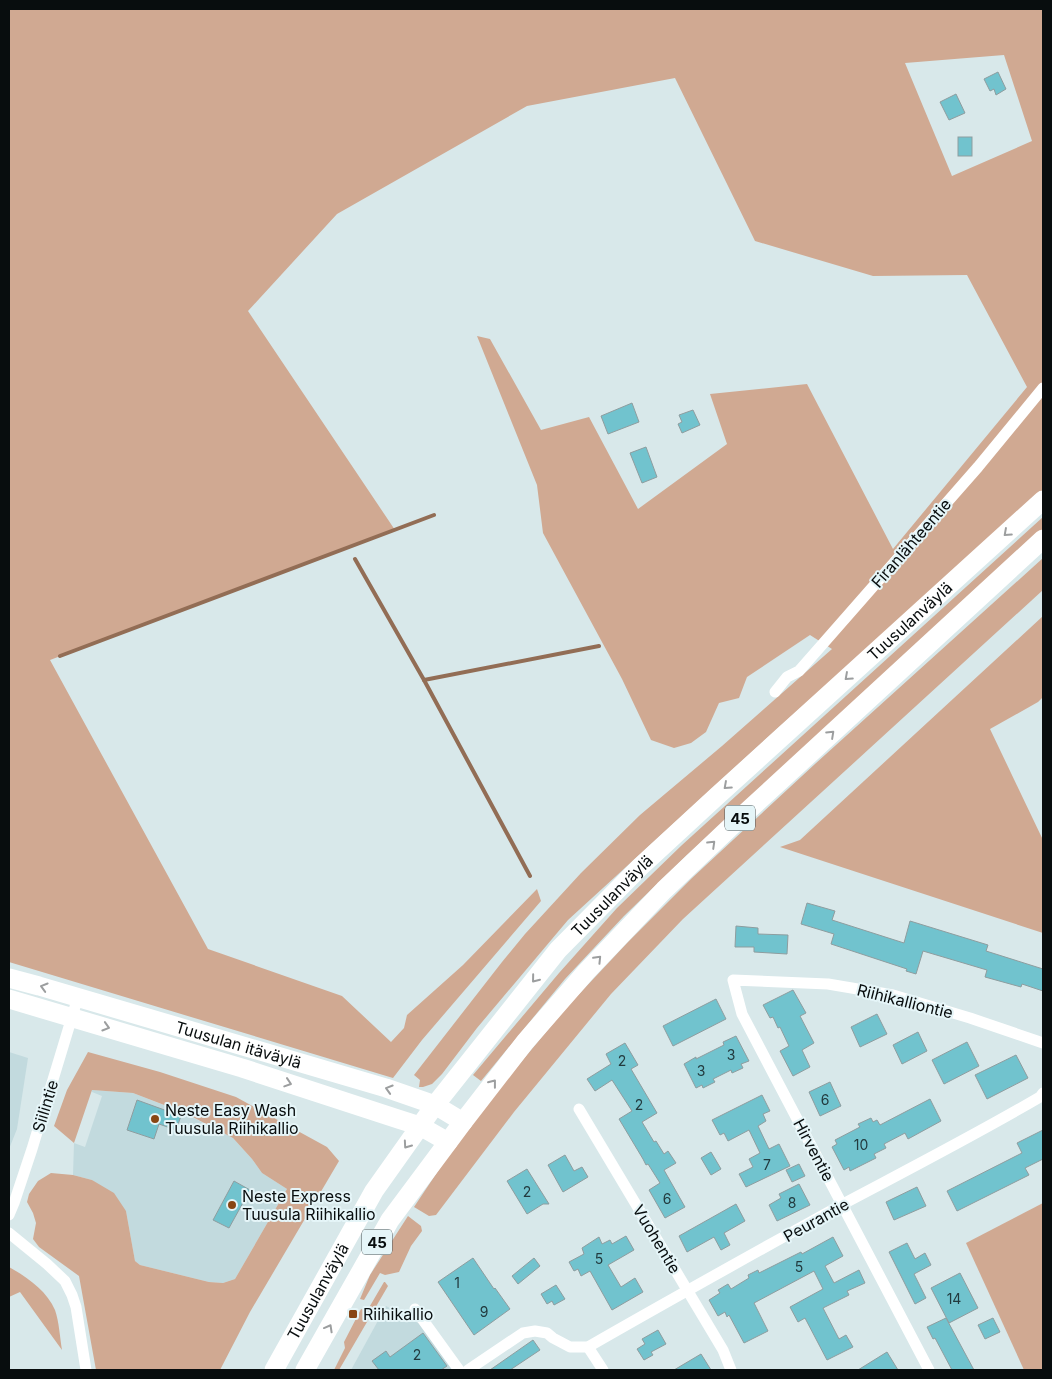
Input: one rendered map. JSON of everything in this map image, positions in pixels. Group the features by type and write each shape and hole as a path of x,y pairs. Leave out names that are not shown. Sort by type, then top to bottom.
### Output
{"main road":[{"name":"Tuusulanväylä","path":"274,1370 374,1191 435,1105 558,950 640,867 716,796 1043,500"},
{"name":"Tuusulanväylä","path":"305,1370 390,1220 525,1042 580,979 664,890 741,816 1043,538"},
{"name":"Tuusulan itäväylä","path":"9,978 377,1085 435,1105 463,1122"},
{"name":"Tuusulan itäväylä","path":"9,998 242,1068 420,1126 448,1142"}],"street":[{"name":"Firanlähteentie","path":"775,692 787,677 799,671 978,467 1043,388"},
{"name":"Riihikalliontie","path":"733,980 828,984 894,995 1043,1043"},
{"name":"Hirventie","path":"733,980 742,1014 929,1370"},
{"name":"Siilintie","path":"9,1215 32,1149 78,997"},
{"name":"Peurantie","path":"588,1347 843,1205 970,1138 1040,1097 1043,1093"},
{"name":"Vuohentie","path":"579,1109 723,1350 731,1370"},
{"path":"9,1233 65,1281 76,1307 86,1370"},
{"path":"415,1309 459,1370"},
{"path":"468,1370 523,1333 535,1331 547,1333 570,1347 588,1347 603,1370"}],"shaded area":[{"path":"9,9 1043,9 1043,492 779,727 568,920 432,1084 419,1087 420,1080 414,1075 525,934 581,873 640,815 832,649 810,635 747,677 739,698 719,703 706,732 691,743 674,748 651,740 622,679 543,533 537,485 477,336 490,339 541,430 589,417 638,509 727,444 710,394 807,384 893,549 1027,387 967,275 873,276 755,241 675,78 527,106 337,214 248,311 395,530 50,660 208,949 342,996 391,1042 404,1028 407,1015 463,965 537,889 541,901 422,1040 393,1078 9,962","holes":["1004,55 1032,141 952,176 905,63"]},
{"path":"1043,517 1043,530 688,854 624,916 565,979 481,1081 473,1075 617,908 682,845"},
{"path":"1043,558 1043,590 683,919 611,994 514,1112 436,1215 429,1216 414,1207 450,1153 492,1097 566,1008 628,942 692,878 815,764"},
{"path":"1043,616 1043,697 1038,702 990,729 1043,840 1043,933 780,847 800,840"},
{"path":"9,1052 28,1058 17,1129 9,1149"},
{"path":"88,1052 160,1072 236,1097 327,1147 339,1161 250,1312 220,1370 96,1370 79,1276 39,1247 33,1239 36,1223 27,1202 29,1194 38,1181 51,1173 73,1175 92,1180 114,1193 126,1211 135,1261 140,1265 209,1282 223,1283 235,1279 287,1189 262,1173 233,1138 185,1113 133,1093 92,1090 74,1143 54,1126 67,1090"},
{"path":"92,1090 133,1093 184,1113 233,1138 262,1173 287,1189 235,1279 223,1283 209,1282 140,1265 135,1261 126,1211 92,1180 73,1175 74,1143 85,1147 102,1096 92,1092","holes":["137,1101 181,1116 176,1130 159,1124 153,1139 127,1130","234,1181 250,1190 229,1228 213,1219"]},
{"path":"1043,1203 1043,1370 1024,1370 966,1243"},
{"path":"408,1216 421,1226 422,1231 411,1246 399,1272 385,1275 380,1273 364,1300 360,1299 370,1275"},
{"path":"9,1267 36,1285 51,1303 58,1319 62,1350 20,1292 9,1297"},
{"path":"384,1282 388,1286 339,1370 334,1370 345,1348 344,1342 361,1309 367,1311"},
{"path":"386,1306 420,1324 453,1370 351,1370"}],"building":[{"path":"998,72 1006,89 996,95 994,89 990,91 984,79"},
{"path":"956,94 965,113 949,120 940,102"},
{"path":"958,137 972,137 972,156 958,156"},
{"path":"632,403 639,422 608,434 601,416"},
{"path":"693,410 700,425 682,433 678,424 682,422 679,415"},
{"path":"646,447 657,477 642,483 630,453"},
{"path":"807,903 835,911 832,920 904,943 910,921 988,945 986,951 1043,969 1043,991 1022,984 1021,987 985,977 987,970 923,951 916,974 906,971 907,969 831,944 834,934 801,924"},
{"path":"736,926 758,928 758,934 788,935 787,954 754,952 754,947 735,947"},
{"path":"793,990 806,1013 800,1016 814,1043 802,1050 810,1067 793,1076 780,1051 789,1046 780,1027 778,1028 773,1017 770,1018 763,1005"},
{"path":"716,999 726,1019 673,1046 663,1026"},
{"path":"877,1014 887,1034 860,1047 851,1027"},
{"path":"918,1032 927,1051 902,1064 893,1045"},
{"path":"736,1036 749,1061 741,1064 743,1068 732,1073 731,1070 713,1079 715,1082 703,1088 702,1085 696,1088 684,1064 724,1045 723,1042"},
{"path":"967,1042 979,1066 944,1084 932,1060"},
{"path":"625,1043 638,1065 631,1069 657,1113 642,1122 654,1142 656,1141 664,1154 668,1151 676,1163 664,1170 685,1207 665,1218 649,1190 660,1183 648,1164 646,1165 619,1119 632,1111 612,1080 595,1091 587,1079 611,1064 606,1054"},
{"path":"1016,1055 1028,1078 987,1099 975,1075"},
{"path":"830,1082 841,1106 820,1116 809,1092"},
{"path":"762,1095 770,1111 763,1114 766,1121 758,1126 769,1149 779,1144 790,1166 746,1187 739,1174 753,1167 749,1159 760,1153 749,1130 728,1141 724,1133 720,1135 712,1120"},
{"path":"930,1099 941,1121 908,1139 905,1133 884,1144 886,1148 874,1154 876,1158 850,1171 849,1167 844,1170 832,1147 837,1144 835,1140 860,1127 858,1124 871,1118 873,1122 877,1120 880,1125"},
{"name":"Neste Easy Wash Tuusula Riihikallio","path":"137,1100 181,1116 176,1130 159,1124 154,1139 127,1130"},
{"path":"1043,1130 1043,1159 1025,1168 1029,1175 957,1211 947,1191 1022,1153 1017,1143"},
{"path":"711,1152 721,1169 711,1175 701,1158"},
{"path":"565,1155 574,1171 582,1167 588,1177 563,1192 548,1165"},
{"path":"799,1164 805,1176 792,1182 786,1170"},
{"path":"527,1169 549,1204 543,1204 527,1214 507,1181"},
{"name":"Neste Express Tuusula Riihikallio","path":"234,1181 250,1190 229,1228 213,1220"},
{"path":"799,1184 810,1205 777,1221 769,1205 781,1198 779,1194"},
{"path":"917,1187 926,1206 894,1220 886,1202"},
{"path":"736,1204 745,1221 724,1233 730,1245 721,1250 714,1237 687,1252 679,1236"},
{"path":"626,1236 634,1250 608,1265 621,1287 635,1278 643,1292 612,1310 590,1271 581,1276 578,1269 574,1271 569,1262 584,1254 582,1248 599,1237 602,1244 610,1240 612,1244"},
{"path":"833,1237 843,1256 825,1266 834,1283 859,1270 865,1283 847,1291 849,1295 823,1308 839,1339 846,1335 853,1347 827,1360 805,1318 798,1322 790,1307 823,1289 814,1271 754,1303 768,1331 744,1343 729,1315 727,1317 725,1312 718,1316 709,1300 720,1293 718,1290 728,1284 731,1289 749,1278 748,1275 758,1270 759,1273 801,1252 802,1254"},
{"path":"907,1243 915,1259 925,1253 931,1265 914,1274 926,1298 915,1304 889,1252"},
{"path":"473,1258 510,1309 474,1335 438,1282"},
{"path":"534,1258 540,1266 518,1284 512,1276"},
{"path":"960,1273 978,1308 949,1323 931,1288"},
{"path":"556,1285 565,1299 554,1305 552,1301 547,1304 541,1294"},
{"path":"946,1318 974,1370 952,1370 935,1338 933,1339 927,1327"},
{"path":"993,1318 1000,1332 985,1339 978,1325"},
{"path":"658,1330 666,1344 651,1352 653,1355 644,1360 637,1349 645,1344 642,1339"},
{"path":"423,1333 447,1366 441,1370 379,1370 372,1361 386,1351 390,1357"},
{"path":"533,1340 540,1350 510,1370 490,1370"},
{"path":"887,1352 898,1370 858,1370"},
{"path":"701,1354 711,1370 674,1370"}],"waterway":[{"path":"60,656 434,515"},
{"path":"355,559 424,680 530,876"},
{"path":"424,680 599,646"}],"place":[{"name":"Neste Easy Wash Tuusula Riihikallio","path":"155,1119"},
{"name":"Neste Express Tuusula Riihikallio","path":"232,1205"},
{"name":"Riihikallio","path":"353,1314"}]}
